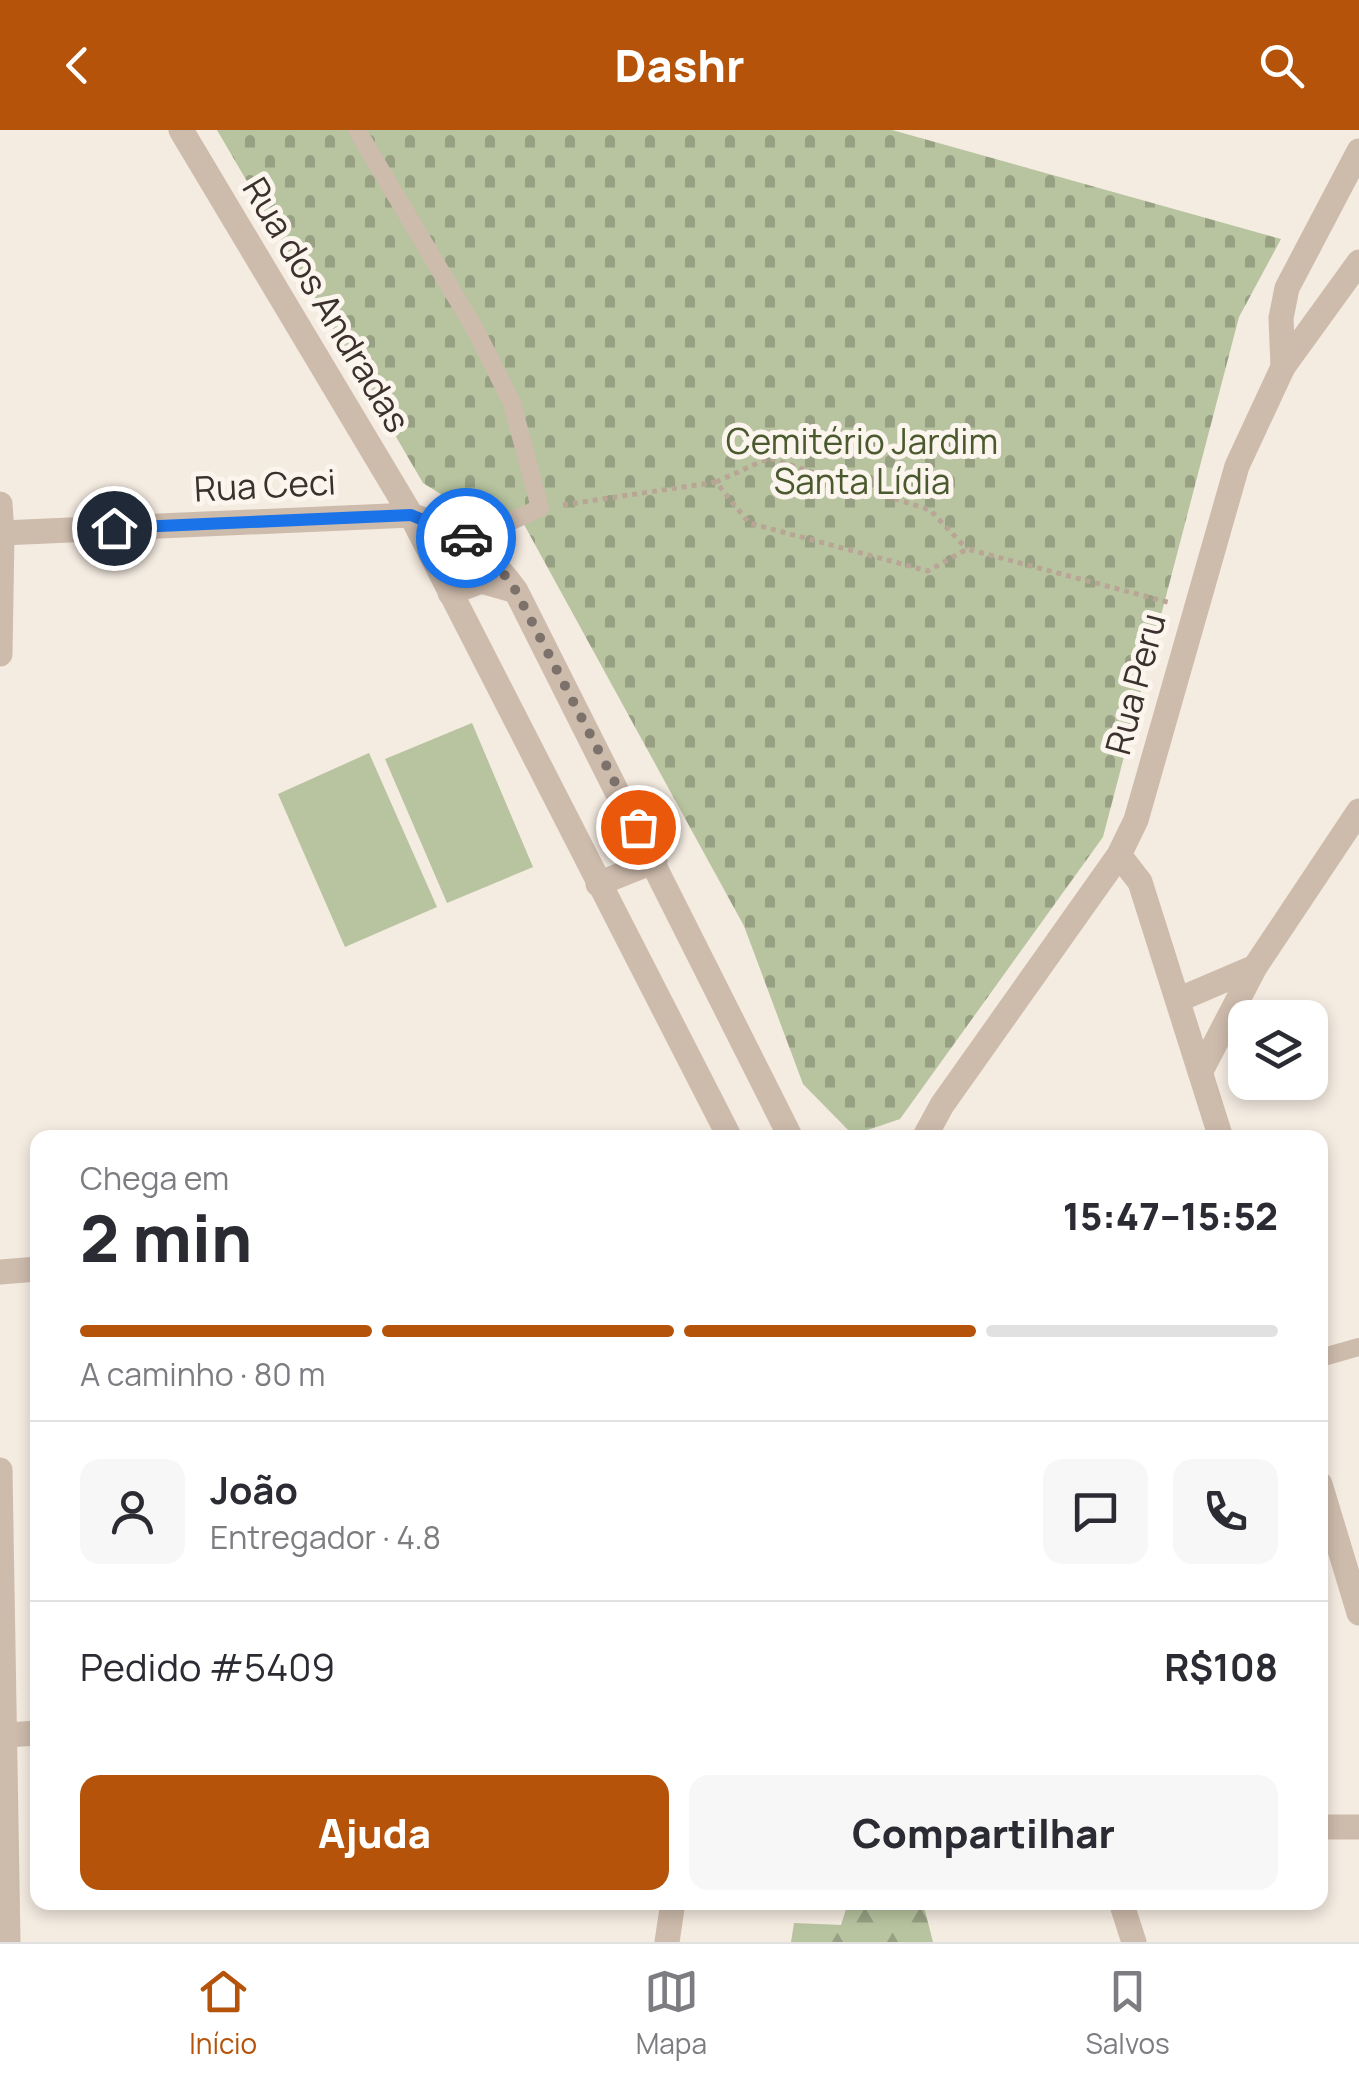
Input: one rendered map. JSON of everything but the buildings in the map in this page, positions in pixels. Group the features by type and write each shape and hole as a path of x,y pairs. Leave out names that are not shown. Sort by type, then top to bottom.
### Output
{"street":[{"name":"Rua dos Andradas","path":"182,130 411,515 726,1130"},
{"path":"1283,367 1281,318 1287,288 1359,151"},
{"name":"Rua Peru","path":"928,1130 942,1105 1119,855 1136,820 1192,609 1237,466 1283,367 1359,262"},
{"path":"0,504 0,654"},
{"name":"Rua Ceci","path":"2,533 411,515"},
{"path":"411,515 470,540 496,563 516,591 787,1130"},
{"path":"450,593 480,581 516,591"},
{"path":"1202,1068 1256,967 1359,811"},
{"path":"1119,855 1140,882 1219,1130"},
{"path":"598,884 655,861"},
{"path":"1180,999 1256,967"},
{"name":"Rua Peru","path":"915,1130 942,1105"},
{"path":"0,1272 30,1270"},
{"path":"0,1470 8,1735 8,1942"},
{"path":"1328,1510 1359,1613"},
{"path":"8,1735 30,1734"},
{"path":"1328,1827 1359,1826"},
{"path":"668,1942 672,1910"},
{"path":"1124,1910 1134,1942"}],"lane":[{"path":"357,130 476,331 512,403 540,508 470,540"},
{"path":"1328,1356 1359,1347"}],"path":[{"path":"540,508 716,482 769,458 930,510 967,549 1192,609"},
{"path":"716,482 749,523 928,571 967,549"}],"green space":[{"name":"Cemitério Jardim Santa Lídia","path":"217,130 892,130 1281,239 1239,317 1103,837 900,1119 868,1130 848,1130 803,1084 744,926 521,519 468,511 423,483"},
{"path":"472,723 533,867 447,903 385,759"},
{"path":"369,753 437,907 345,947 278,794"},
{"path":"846,1910 925,1910 933,1942 791,1942 794,1923 841,1925"}],"way so far":[{"path":"466,538 496,563 516,591 638,827"}],"route":[{"path":"114,528 411,515 466,538"}]}
